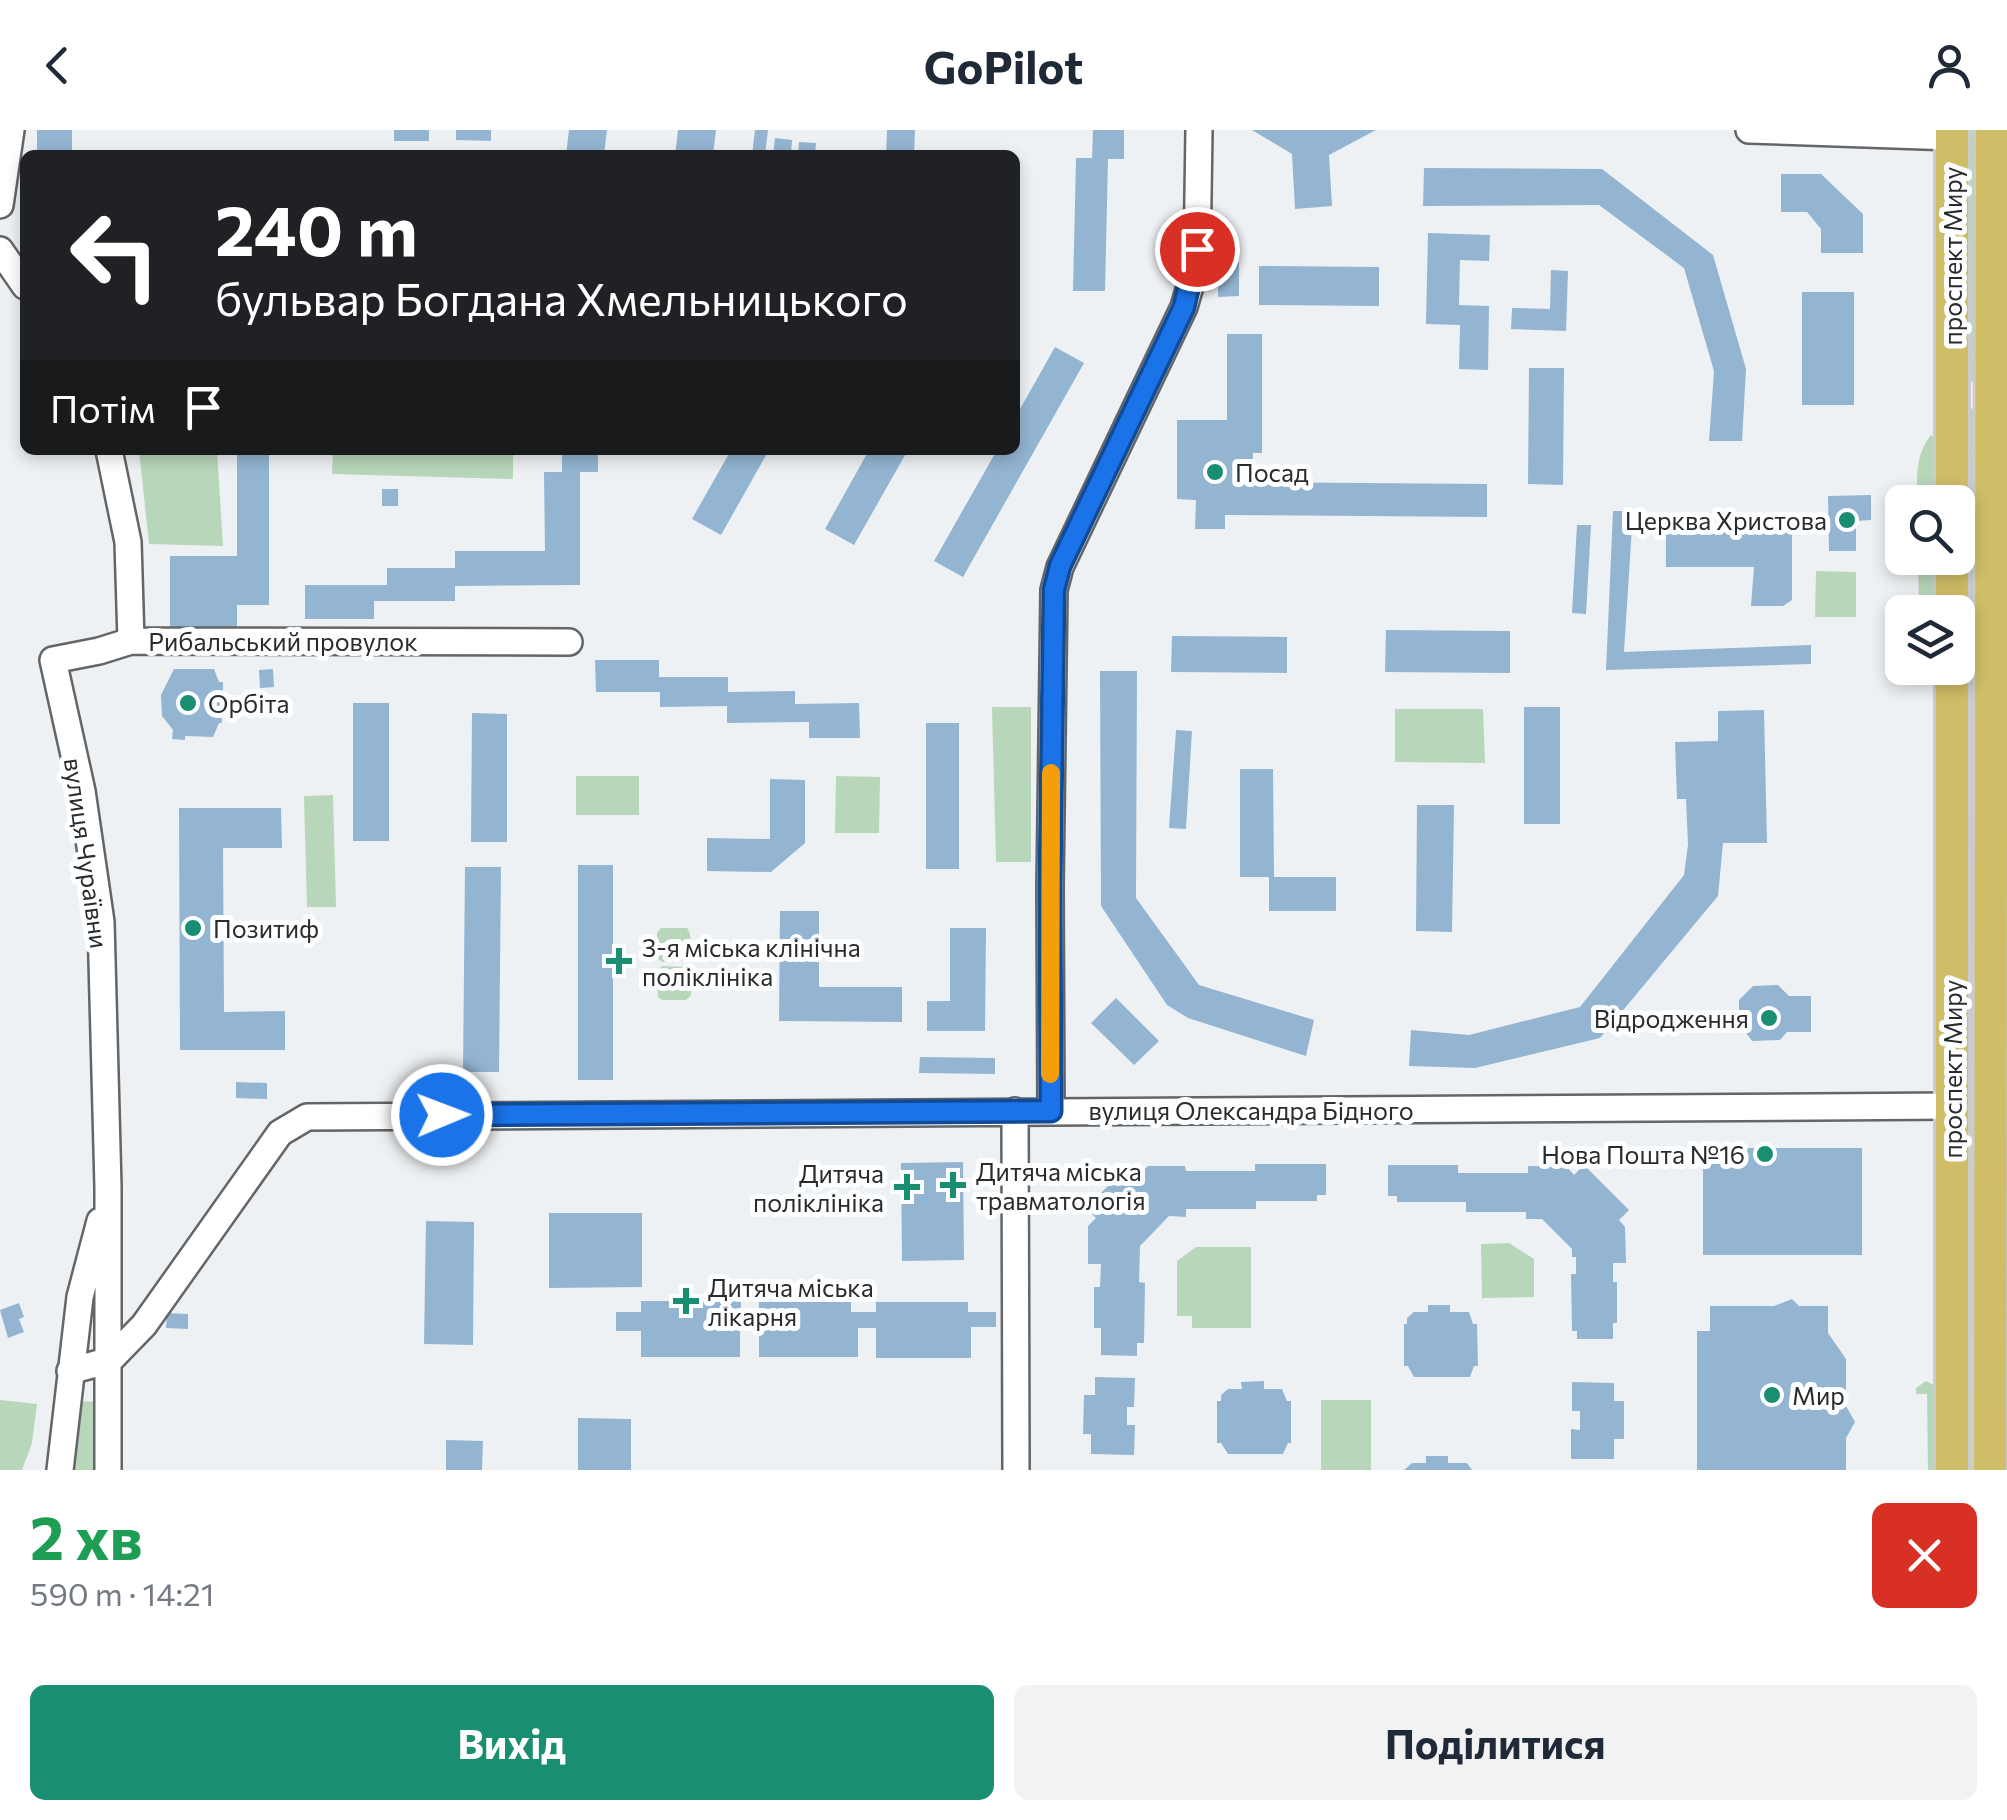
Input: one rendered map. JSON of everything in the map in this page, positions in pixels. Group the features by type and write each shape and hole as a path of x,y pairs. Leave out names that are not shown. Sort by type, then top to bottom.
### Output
{"main road":[{"name":"проспект Миру","path":"1990,1470 1992,130"},
{"name":"проспект Миру","path":"1952,134 1952,485"},
{"path":"1952,390 1989,391"},
{"name":"проспект Миру","path":"1952,685 1952,1470"},
{"path":"1952,1358 1990,1359"}],"street":[{"path":"0,205 11,130"},
{"path":"1051,1111 1054,590 1060,566 1184,307 1197,262 1199,130"},
{"path":"1749,130 1952,134"},
{"path":"0,250 20,279"},
{"name":"Рибальський провулок","path":"111,455 128,542 130,641 569,642"},
{"name":"вулиця Чураївни","path":"108,1470 108,1187 101,922 82,791 53,660 99,652 130,641"},
{"name":"вулиця Олександра Бідного","path":"110,1360 144,1325 280,1133 307,1117 1952,1106"},
{"path":"1015,1111 1016,1470"},
{"name":"вулиця Чураївни","path":"60,1470 80,1298 108,1187"},
{"path":"70,1371 110,1360"}],"green space":[{"path":"1966,130 1978,130 1973,382 1966,380"},
{"path":"1965,408 1976,409 1978,1346 1968,1340 1966,685 1975,685 1975,595 1966,595 1966,575 1975,575 1975,485 1965,485"},
{"path":"1931,435 1935,438 1935,485 1917,485 1920,458"},
{"path":"140,455 217,455 223,546 149,544"},
{"path":"333,455 513,455 513,479 332,474"},
{"path":"1816,571 1856,572 1856,617 1815,617"},
{"path":"1918,575 1935,575 1935,595 1919,595"},
{"path":"992,707 1031,707 1031,862 996,862"},
{"path":"1395,709 1483,709 1485,763 1395,762"},
{"path":"576,776 639,776 639,815 576,815"},
{"path":"836,776 880,777 879,833 835,833"},
{"path":"333,795 336,907 307,907 304,796"},
{"path":"661,928 687,928 691,945 686,961 662,962 657,958 657,933"},
{"path":"662,966 687,967 691,972 691,995 686,1000 658,997 657,972"},
{"path":"1509,1243 1534,1259 1534,1297 1482,1298 1481,1244"},
{"path":"1196,1247 1251,1247 1251,1328 1192,1328 1192,1316 1177,1316 1177,1261"},
{"path":"1926,1381 1938,1387 1938,1470 1928,1470 1927,1394 1916,1394 1916,1388"},
{"path":"0,1400 37,1404 32,1443 22,1470 0,1470"},
{"path":"1321,1400 1371,1400 1371,1470 1321,1470"},
{"path":"77,1401 101,1402 96,1470 70,1470"}],"building":[{"path":"37,130 72,130 72,150 37,150"},
{"path":"394,130 429,130 429,141 394,141"},
{"path":"456,130 491,130 491,141 456,140"},
{"path":"569,130 607,130 605,150 567,150"},
{"path":"678,130 716,130 714,150 676,150"},
{"path":"755,130 768,130 766,150 753,150"},
{"path":"887,130 915,130 914,150 886,150"},
{"path":"1093,130 1124,130 1124,159 1108,159 1105,291 1073,291 1076,158 1092,158"},
{"path":"1252,130 1376,130 1329,155 1332,206 1295,209 1292,154"},
{"path":"775,138 792,140 791,150 774,150"},
{"path":"799,142 816,143 815,150 798,150"},
{"path":"1424,168 1602,169 1713,255 1746,369 1742,441 1709,441 1714,371 1684,268 1599,205 1423,206"},
{"path":"1781,174 1821,174 1863,214 1863,253 1821,253 1821,229 1807,212 1781,212"},
{"path":"1428,233 1490,235 1489,261 1460,260 1459,305 1489,306 1488,370 1459,369 1460,325 1426,324"},
{"path":"1218,262 1239,262 1239,296 1218,297"},
{"path":"1259,266 1379,267 1379,306 1259,305"},
{"path":"1551,270 1568,271 1566,331 1511,329 1512,308 1550,309"},
{"path":"1802,292 1854,292 1854,405 1802,405"},
{"path":"1227,334 1262,334 1262,453 1253,453 1253,482 1487,484 1487,517 1225,515 1225,529 1195,529 1196,500 1177,499 1177,420 1227,420"},
{"path":"1055,347 1084,363 963,577 934,561 994,455 1020,455 1020,409"},
{"path":"1529,368 1564,368 1563,485 1528,484"},
{"path":"237,455 269,455 269,605 237,605 237,632 170,632 170,556 237,556"},
{"path":"562,455 598,455 598,472 580,472 580,585 455,586 455,601 374,601 374,619 305,619 305,585 387,585 387,568 455,568 455,551 545,551 544,472 562,472"},
{"path":"728,455 766,455 721,535 692,519"},
{"path":"866,455 905,455 854,545 825,529"},
{"path":"382,489 398,489 398,506 382,506"},
{"path":"1871,495 1871,520 1856,521 1856,551 1829,551 1828,496"},
{"path":"1613,511 1633,511 1624,652 1811,645 1811,664 1606,670"},
{"path":"1673,524 1679,530 1755,532 1755,524 1766,524 1766,529 1789,529 1792,600 1783,606 1751,606 1754,567 1666,567 1666,531"},
{"path":"1577,525 1591,525 1586,614 1572,613"},
{"path":"1386,630 1510,631 1510,673 1385,672"},
{"path":"1172,636 1287,637 1287,673 1171,672"},
{"path":"595,660 659,660 659,677 728,677 728,692 795,691 795,704 859,703 860,738 809,738 809,722 727,723 727,706 660,707 660,692 596,692"},
{"path":"174,669 214,669 219,682 223,682 223,695 219,695 222,723 213,737 172,739 173,730 162,716 161,695"},
{"path":"273,669 274,687 260,688 259,670"},
{"path":"1100,671 1137,671 1136,898 1199,985 1314,1020 1306,1056 1188,1018 1167,1005 1101,906"},
{"path":"353,703 389,703 389,841 353,841"},
{"path":"1524,707 1560,707 1560,824 1524,824"},
{"path":"1764,710 1767,843 1723,843 1718,896 1600,1038 1475,1068 1409,1066 1411,1030 1469,1035 1580,1007 1684,875 1688,845 1686,799 1677,799 1675,742 1718,741 1718,711"},
{"path":"472,713 507,714 507,842 471,842"},
{"path":"926,723 959,723 959,869 926,869"},
{"path":"1176,730 1192,731 1186,829 1169,828"},
{"path":"1240,769 1273,769 1274,877 1336,877 1336,911 1269,911 1269,877 1240,877"},
{"path":"770,779 805,780 805,843 771,872 707,871 707,838 770,839"},
{"path":"1417,805 1454,805 1452,932 1416,931"},
{"path":"179,808 281,808 282,848 223,848 224,1012 285,1011 285,1050 180,1050"},
{"path":"578,865 613,865 613,1080 578,1080"},
{"path":"465,867 501,867 499,1072 463,1072"},
{"path":"780,911 819,911 819,987 902,987 902,1022 779,1021"},
{"path":"950,928 986,928 985,1031 927,1031 927,1001 950,1001"},
{"path":"1778,985 1789,996 1811,996 1811,1032 1787,1032 1780,1040 1752,1041 1739,1023 1739,1000 1753,986"},
{"path":"1116,998 1159,1041 1134,1065 1091,1023"},
{"path":"920,1057 995,1058 995,1074 919,1073"},
{"path":"236,1082 267,1083 267,1099 236,1098"},
{"path":"1703,1148 1862,1148 1862,1255 1703,1255"},
{"name":"Дитяча поліклініка","path":"963,1162 964,1260 902,1261 901,1163"},
{"path":"1131,1163 1141,1173 1148,1166 1185,1166 1186,1171 1255,1171 1255,1164 1326,1164 1326,1195 1317,1195 1317,1201 1256,1201 1256,1209 1186,1209 1186,1217 1169,1216 1140,1246 1139,1282 1145,1283 1144,1343 1137,1343 1137,1356 1101,1355 1101,1328 1094,1328 1094,1287 1100,1287 1101,1264 1088,1264 1088,1226 1096,1218 1086,1208"},
{"path":"1388,1165 1458,1165 1458,1173 1528,1173 1528,1166 1567,1167 1574,1175 1584,1165 1629,1210 1619,1220 1625,1227 1626,1263 1613,1263 1617,1323 1613,1323 1613,1339 1577,1339 1577,1331 1572,1331 1571,1274 1576,1274 1576,1257 1542,1219 1526,1219 1526,1212 1466,1212 1466,1202 1397,1202 1397,1196 1388,1196"},
{"path":"549,1213 642,1213 642,1287 549,1288"},
{"path":"426,1221 474,1222 473,1345 424,1344"},
{"name":"Мир","path":"1792,1299 1799,1306 1828,1306 1828,1333 1846,1359 1846,1406 1855,1422 1846,1438 1846,1470 1697,1470 1697,1331 1710,1331 1710,1306 1774,1306"},
{"path":"641,1301 741,1301 741,1311 759,1311 759,1302 851,1302 851,1312 876,1312 876,1302 968,1302 968,1312 996,1312 996,1327 971,1327 971,1358 876,1358 876,1328 858,1328 858,1357 759,1357 759,1328 740,1328 740,1357 641,1357 641,1331 616,1331 616,1312 641,1312"},
{"path":"19,1303 24,1332 8,1338 0,1310"},
{"path":"1428,1305 1450,1305 1450,1312 1469,1312 1473,1324 1477,1324 1478,1366 1474,1366 1470,1377 1414,1377 1404,1366 1404,1324 1414,1312 1428,1312"},
{"path":"167,1313 188,1314 188,1329 166,1328"},
{"path":"1095,1377 1135,1378 1134,1407 1127,1407 1127,1425 1135,1425 1134,1455 1091,1454 1091,1434 1083,1434 1084,1395 1095,1395"},
{"path":"1264,1381 1264,1389 1282,1389 1287,1401 1291,1401 1291,1443 1283,1454 1228,1454 1217,1443 1217,1401 1228,1389 1242,1389 1241,1382"},
{"path":"1572,1382 1614,1383 1614,1401 1624,1401 1624,1439 1614,1439 1614,1459 1571,1459 1571,1429 1580,1430 1580,1411 1572,1411"},
{"path":"578,1418 631,1419 631,1470 578,1470"},
{"path":"446,1440 483,1441 482,1470 446,1470"},
{"path":"1426,1456 1448,1456 1448,1463 1467,1463 1472,1470 1404,1470 1412,1463 1426,1463"}],"slow traffic":[{"path":"1050,1074 1051,773"}],"place":[{"name":"Посад","path":"1215,472"},
{"name":"Церква Христова","path":"1847,520"},
{"name":"Орбіта","path":"188,703"},
{"name":"Позитиф","path":"193,928"},
{"name":"3-я міська клінічна поліклініка","path":"619,961"},
{"name":"Відродження","path":"1769,1018"},
{"name":"Нова Пошта №16","path":"1765,1154"},
{"name":"Дитяча міська травматологія","path":"953,1185"},
{"name":"Дитяча поліклініка","path":"907,1187"},
{"name":"Дитяча міська лікарня","path":"686,1301"},
{"name":"Мир","path":"1772,1395"}],"route":[{"path":"442,1115 1051,1111 1054,590 1060,566 1184,307 1197,249"}]}
